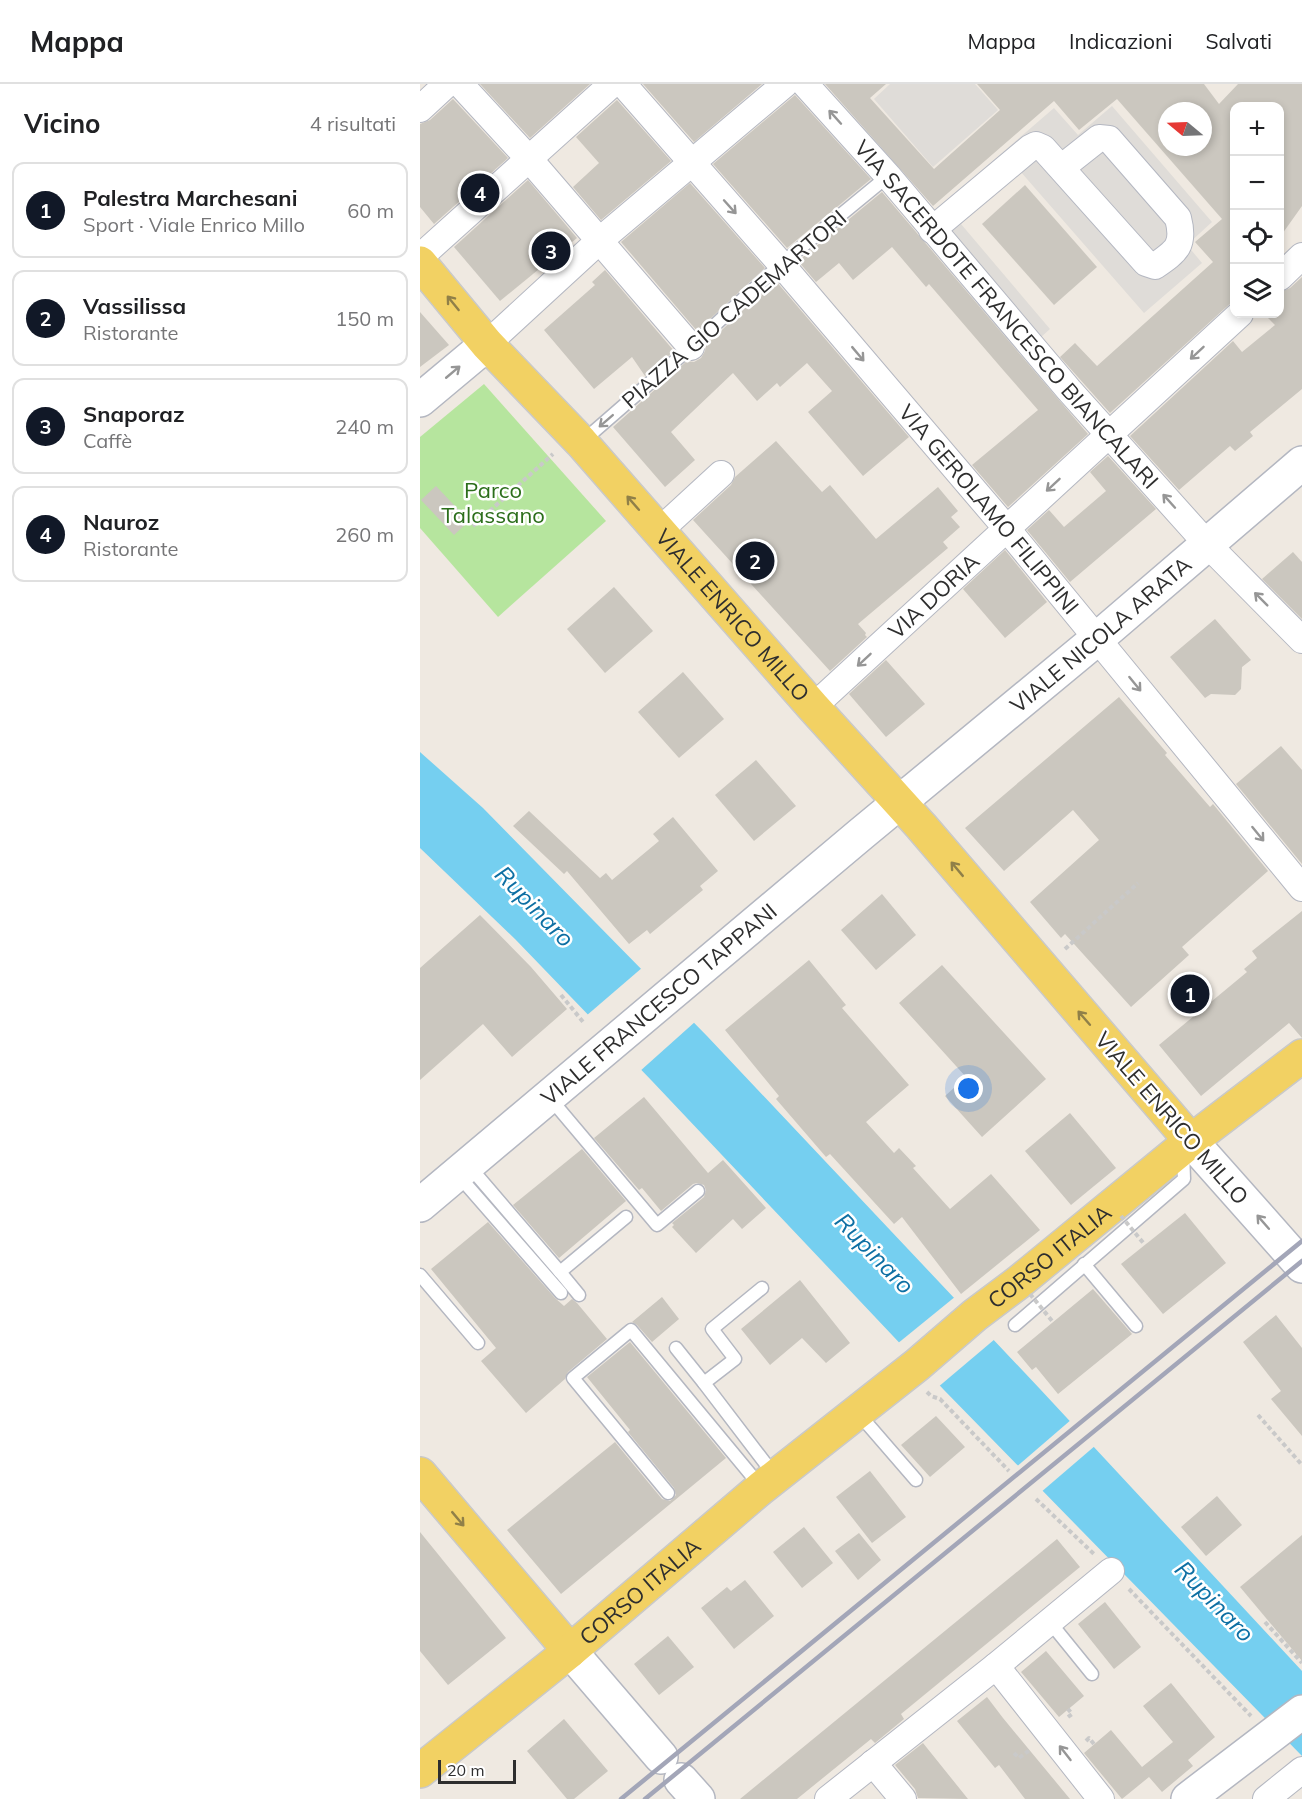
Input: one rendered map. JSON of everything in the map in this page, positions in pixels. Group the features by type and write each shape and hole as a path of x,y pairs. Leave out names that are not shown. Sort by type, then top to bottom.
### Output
{"main road":[{"name":"VIALE ENRICO MILLO","path":"420,263 487,344 578,439 898,802 1042,969 1187,1145 1302,1266"},
{"path":"420,400 487,344"},
{"name":"VIALE NICOLA ARATA","path":"898,802 1098,638 1302,463"},
{"name":"VIALE FRANCESCO TAPPANI","path":"420,1205 898,802"},
{"path":"1187,1145 1302,1056"},
{"name":"CORSO ITALIA","path":"420,1771 570,1651 769,1482 1187,1145"},
{"path":"420,1474 680,1778"},
{"path":"1188,1799 1302,1712"}],"street":[{"path":"420,109 447,84"},
{"path":"460,84 530,160 691,347"},
{"path":"420,257 612,84"},
{"name":"VIA GEROLAMO FILIPPINI","path":"623,84 781,264 1006,529 1302,888"},
{"path":"487,344 599,241 785,84"},
{"name":"VIA SACERDOTE FRANCESCO BIANCALARI","path":"805,84 888,177 1069,390 1208,545 1302,640"},
{"path":"932,230 1035,145 1043,147 1061,168 1146,263 1155,266 1177,247 1182,234 1178,218 1109,139 1099,138 1061,168"},
{"path":"1284,273 1302,256"},
{"name":"VIA DORIA","path":"813,707 1236,318"},
{"path":"658,532 722,474"},
{"path":"828,1799 996,1666 1111,1570"},
{"path":"996,1666 1101,1799"},
{"path":"873,1762 903,1799"},
{"path":"1266,1799 1299,1772"}],"lane":[{"name":"PIAZZA GIO CADEMARTORI","path":"578,439 691,347 781,264 888,177"},
{"path":"548,1095 657,1225 698,1191"},
{"name":"CORSO ITALIA","path":"1015,1325 1184,1179 1187,1145"},
{"path":"463,1169 579,1295"},
{"path":"463,1169 561,1293"},
{"path":"560,1272 626,1216"},
{"name":"CORSO ITALIA","path":"1084,1264 1136,1326"},
{"path":"420,1275 478,1343"},
{"path":"704,1383 735,1359 712,1329 762,1288"},
{"path":"668,1493 573,1378 631,1330 769,1482"},
{"path":"676,1348 704,1383 769,1482"},
{"path":"857,1412 916,1480"},
{"path":"1049,1621 1092,1674"}],"path":[{"path":"473,526 578,439"},
{"path":"1042,969 1138,883"},
{"path":"561,995 584,1023"},
{"path":"1121,1216 1145,1245"},
{"path":"1030,1294 1053,1322"},
{"path":"913,1368 931,1396 940,1399 1009,1471"},
{"path":"1258,1415 1302,1465"},
{"path":"1265,1622 1302,1663"},
{"path":"1216,1679 1271,1737"}],"green space":[{"name":"Parco Talassano","path":"484,384 606,521 498,617 420,528 420,437"}],"shaded area":[{"path":"890,84 975,84 998,110 933,167 874,99"},
{"path":"1112,106 1212,222 1187,245 1202,263 1144,313 1020,171 961,224 1050,329 1031,346 924,220 1054,108 1078,135"}],"water":[{"name":"Rupinaro","path":"420,752 483,808 707,1036 1302,1671 1302,1756 944,1390 515,939 420,848"}],"pier":[{"path":"643,967 696,1021 639,1072 586,1016"},
{"path":"956,1296 995,1339 937,1388 897,1344"},
{"path":"1072,1419 1096,1445 1040,1493 1015,1468"}],"building":[{"path":"480,84 590,84 530,138"},
{"path":"643,84 762,84 694,142"},
{"path":"825,84 886,84 870,98 934,169 1000,110 977,84 1204,84 1219,104 1238,84 1302,84 1302,206 1284,231 1284,102 1230,102 1230,304 1110,413 1060,357 1075,343 1097,366 1213,262 1195,242 1222,219 1167,156 1212,156 1212,102 1158,102 1158,146 1117,99 1079,130 1054,101 933,206"},
{"path":"795,95 871,179 787,248 713,164"},
{"path":"453,99 508,158 434,224 420,207 420,124 430,120"},
{"path":"617,100 671,161 601,220 573,187 599,163 576,137"},
{"path":"528,180 577,238 500,301 454,247"},
{"path":"690,183 765,268 697,331 621,242"},
{"path":"1025,185 1097,267 1054,305 982,224"},
{"path":"882,192 1088,434 1008,507 972,465 1038,410 929,284 926,287 892,247 853,280 839,263 816,282 798,261"},
{"path":"605,270 674,351 645,376 632,357 594,389 544,330 595,285 592,282"},
{"path":"1302,277 1302,389 1250,432 1253,436 1235,451 1230,446 1179,490 1130,436 1233,341 1242,352 1275,325 1268,318 1284,318 1284,290"},
{"path":"775,280 909,437 863,476 808,412 832,391 807,363 780,387 777,383 757,401 733,373 671,432 695,460 665,487 613,427 687,361 694,362 701,358 706,345"},
{"path":"420,312 449,345 420,367"},
{"path":"776,441 822,492 830,485 876,539 938,487 958,511 951,517 960,527 943,542 948,548 858,624 867,637 830,671 693,520 731,485 735,477"},
{"path":"1108,456 1156,509 1070,582 1027,530 1049,510 1064,527 1106,491 1090,472"},
{"path":"436,486 469,521 454,535 421,500"},
{"path":"1005,550 1047,602 1005,638 963,589"},
{"path":"1293,552 1302,562 1302,619 1262,579"},
{"path":"614,587 653,631 605,673 567,629"},
{"path":"1215,619 1251,660 1242,667 1241,689 1235,695 1211,694 1205,698 1170,657"},
{"path":"886,660 925,704 886,737 849,694"},
{"path":"683,672 724,719 679,758 638,712"},
{"path":"1119,697 1167,753 1165,755 1210,807 1213,804 1268,871 1182,947 1189,955 1131,1007 1065,934 1061,938 1030,902 1099,840 1073,810 1004,871 965,828"},
{"path":"1281,746 1302,770 1302,864 1236,784"},
{"path":"756,760 796,806 754,841 715,795"},
{"path":"529,811 600,878 606,873 612,880 659,841 653,834 673,817 718,871 700,886 703,890 650,934 647,930 629,944 567,871 564,874 513,826"},
{"path":"882,894 916,935 876,970 841,930"},
{"path":"1302,911 1302,1038 1289,1023 1201,1096 1159,1045 1247,972 1244,969 1257,958 1252,951"},
{"path":"480,915 531,967 567,1009 512,1057 483,1024 420,1080 420,968"},
{"path":"809,960 846,1005 842,1008 909,1085 866,1122 894,1153 899,1148 916,1166 913,1168 950,1209 991,1174 1040,1230 961,1294 902,1217 894,1224 830,1154 826,1157 776,1099 779,1096 725,1030"},
{"path":"942,965 1046,1079 982,1137 945,1096 966,1077 899,1003"},
{"path":"644,1097 708,1173 723,1160 766,1208 742,1229 733,1219 696,1253 672,1227 674,1225 672,1223 704,1197 706,1190 704,1185 693,1184 661,1211 642,1188 639,1190 594,1138"},
{"path":"1070,1113 1116,1168 1071,1205 1025,1151"},
{"path":"582,1149 626,1201 559,1258 513,1205"},
{"path":"1185,1213 1226,1263 1163,1314 1121,1264"},
{"path":"488,1222 555,1298 564,1306 572,1299 607,1339 568,1372 565,1379 526,1413 481,1361 496,1348 431,1269"},
{"path":"800,1280 850,1343 826,1363 802,1338 770,1365 741,1329"},
{"path":"1093,1289 1132,1334 1058,1394 1036,1367 1032,1370 1017,1352"},
{"path":"662,1297 679,1319 652,1342 632,1322"},
{"path":"1276,1315 1302,1348 1302,1436 1271,1399 1281,1391 1243,1342"},
{"path":"630,1342 726,1458 561,1594 507,1530 615,1442 662,1499 670,1501 676,1495 674,1488 587,1377"},
{"path":"936,1416 965,1447 930,1477 901,1445"},
{"path":"870,1471 906,1517 872,1543 836,1497"},
{"path":"1217,1496 1242,1525 1206,1556 1181,1527"},
{"path":"804,1527 833,1563 802,1588 773,1552"},
{"path":"420,1532 506,1638 448,1685 420,1651"},
{"path":"859,1533 881,1560 858,1580 835,1551"},
{"path":"1302,1535 1302,1661 1240,1587"},
{"path":"1057,1539 1080,1567 901,1714 904,1719 875,1743 871,1739 797,1799 740,1799"},
{"path":"745,1580 774,1616 734,1649 701,1608 727,1587 731,1591"},
{"path":"1105,1602 1141,1647 1114,1669 1078,1624"},
{"path":"668,1636 694,1667 659,1695 634,1664"},
{"path":"1046,1651 1084,1696 1059,1717 1021,1672"},
{"path":"1171,1683 1215,1737 1188,1760 1193,1766 1162,1792 1149,1777 1122,1799 1084,1753 1111,1730 1142,1767 1173,1742 1143,1706"},
{"path":"987,1697 1070,1799 1025,1799 999,1765 995,1768 957,1721"},
{"path":"564,1719 608,1771 574,1799 567,1799 527,1751"},
{"path":"923,1743 968,1799 918,1798 915,1789 895,1765"}],"railway":[{"path":"621,1799 1302,1241"},
{"path":"645,1799 1302,1261"}],"place":[{"name":"Nauroz","path":"480,193"},
{"name":"Snaporaz","path":"551,251"},
{"name":"Vassilissa","path":"755,561"},
{"name":"Palestra Marchesani","path":"1190,994"}]}
